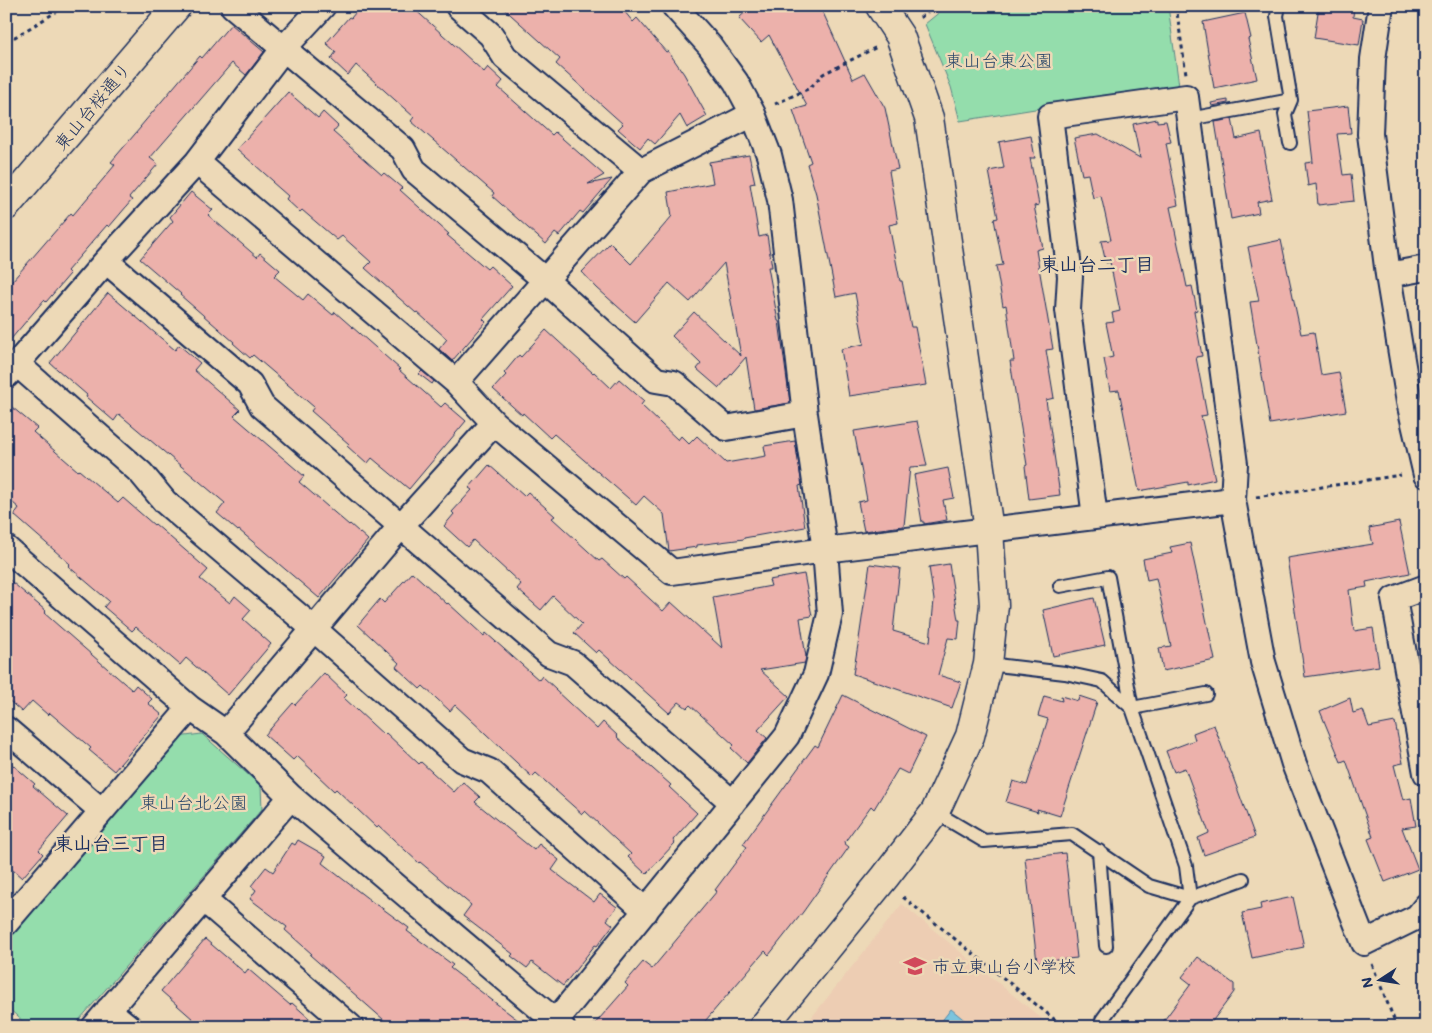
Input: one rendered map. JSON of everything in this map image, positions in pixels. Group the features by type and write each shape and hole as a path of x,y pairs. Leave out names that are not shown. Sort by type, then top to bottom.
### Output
{"street":[{"name":"東山台桜通り","path":"6,206 177,6"},
{"path":"233,6 403,149 414,170 545,280 656,380 674,383 726,428 805,414"},
{"path":"323,6 284,48 196,162 106,261 12,370 142,473 165,502 314,629 462,760 489,771 646,911"},
{"path":"458,6 491,35 505,57 641,171"},
{"path":"6,548 190,708 226,733 291,797 556,1025 787,736 816,674 830,614 825,550 805,414 780,200 769,155 753,114 736,82 710,46 674,6"},
{"path":"764,1027 885,878 934,812 970,736 988,664 994,606 989,530 929,118 900,36 880,6"},
{"path":"1381,6 1374,59 1370,134 1388,275 1409,402 1425,473"},
{"path":"1095,517 1068,310 1070,276 1050,116 1187,108 1235,464 1234,500 1263,662 1294,764 1364,944 1417,917 1426,906"},
{"path":"456,382 641,171 753,114"},
{"path":"196,162 456,382 494,423 672,572 825,550 1234,500"},
{"path":"106,261 250,384 262,406 400,527 549,654 573,663 733,803"},
{"path":"1388,275 1426,268"},
{"path":"226,733 400,527 494,423"},
{"path":"1426,588 1394,599 1426,773"},
{"path":"6,923 190,708"},
{"path":"6,729 102,811"},
{"path":"129,1027 101,1018 291,797"},
{"path":"203,899 351,1027"}],"lane":[{"path":"1279,6 1277,16 1290,100 1285,114 1290,143"},
{"path":"1187,108 1290,100"},
{"path":"1060,586 1108,577 1132,708 1186,866 1190,898"},
{"path":"988,664 1064,673 1102,681 1132,708"},
{"path":"1132,708 1206,694"},
{"path":"934,812 984,841 1072,834 1149,886 1190,898"},
{"path":"1099,851 1106,946"},
{"path":"1102,1020 1190,898 1243,879"}],"path":[{"path":"6,35 15,37 56,12 62,6"},
{"path":"918,20 935,6"},
{"path":"1176,6 1187,82 1187,108"},
{"path":"753,114 810,88 822,74 878,47"},
{"path":"1234,500 1425,473"},
{"path":"902,895 1064,1027"},
{"path":"1364,944 1397,1027"}],"shaded area":[{"name":"市立東山台小学校","path":"902,904 1052,1027 804,1027"}],"green space":[{"name":"東山台東公園","path":"947,6 1168,6 1179,86 960,121 951,87 925,24"},
{"name":"東山台北公園","path":"202,734 261,786 262,809 73,1027 29,1027 6,1006 6,938 177,737"}],"water":[{"path":"951,1009 973,1027 937,1027"}],"building":[{"path":"361,6 411,6 484,72 488,67 503,81 498,87 552,135 555,132 604,175 588,184 612,179 583,213 580,211 559,236 555,233 546,244 492,196 494,193 411,121 414,117 356,65 348,75 331,59 336,52 326,43"},
{"path":"501,6 620,6 633,22 637,18 666,52 668,51 684,74 707,116 687,128 680,115 655,144 648,138 640,148 618,129 623,124 556,64 560,59"},
{"path":"752,6 820,6 853,79 865,73 885,108 898,169 889,171 898,223 889,225 911,327 915,327 926,385 849,396 841,349 864,344 855,293 836,297 816,194 807,164 811,162 793,110 807,106 769,35 761,42 739,18"},
{"path":"1319,6 1354,6 1353,17 1363,19 1359,45 1314,38"},
{"path":"1245,13 1251,38 1248,39 1257,79 1214,88 1203,22"},
{"path":"231,24 264,52 246,75 232,63 150,158 158,164 129,198 132,200 109,227 107,225 67,271 70,274 46,302 44,300 6,345 6,288 71,213 73,215 115,165 111,162 200,56 202,58"},
{"path":"288,92 318,118 323,112 338,126 333,132 382,175 384,173 402,188 400,190 449,234 447,235 487,269 490,266 512,286 483,319 486,322 452,361 439,349 447,339 365,268 371,262 342,236 337,240 302,210 300,212 286,199 288,196 273,181 237,149"},
{"path":"1228,100 1228,103 1212,106 1211,103"},
{"path":"1348,106 1351,133 1337,134 1343,175 1351,174 1354,201 1318,205 1316,184 1308,186 1305,163 1313,162 1307,111"},
{"path":"1157,119 1157,122 1166,121 1171,142 1166,143 1178,205 1170,207 1187,287 1192,286 1197,310 1194,311 1202,356 1196,357 1207,415 1201,416 1215,479 1188,485 1188,482 1139,491 1119,390 1110,391 1104,359 1113,357 1106,323 1114,322 1112,313 1120,311 1110,262 1106,263 1101,241 1111,240 1101,196 1093,198 1088,174 1082,175 1074,138 1098,134 1140,158 1133,124"},
{"path":"1232,119 1236,139 1261,133 1272,199 1257,202 1259,213 1231,219 1215,122"},
{"path":"1031,136 1035,158 1030,158 1039,205 1034,206 1043,248 1036,250 1053,349 1046,350 1054,398 1046,400 1060,495 1029,499 1025,466 1027,465 1010,361 1014,361 1006,305 1003,306 996,266 1003,265 994,219 998,218 989,171 1004,168 999,142"},
{"path":"749,155 755,183 750,184 759,237 767,235 772,267 768,267 779,321 790,403 754,409 746,357 719,388 697,369 701,364 672,336 694,312 741,356 724,263 690,302 669,283 635,322 582,272 610,243 631,264 672,216 668,192 713,183 709,162"},
{"path":"191,192 213,210 208,215 257,257 260,253 280,270 274,276 303,300 308,294 333,315 335,312 441,407 445,403 466,421 409,489 372,458 367,464 347,446 349,444 311,411 314,407 253,355 250,358 140,259 173,221 170,217"},
{"path":"1281,240 1301,334 1314,332 1321,375 1339,372 1346,411 1270,424 1250,302 1259,301 1248,247"},
{"path":"108,293 175,350 179,345 200,363 194,370 240,410 234,416 304,476 299,482 368,540 319,598 217,513 225,503 119,414 114,421 50,363"},
{"path":"546,330 611,388 619,379 644,401 641,405 678,440 681,436 689,444 697,436 726,463 766,456 764,446 795,441 802,485 799,486 805,527 669,551 664,514 644,496 636,505 554,434 550,438 493,389 506,375 504,373 519,355 521,357"},
{"path":"422,371 434,381 432,384 419,374"},
{"path":"6,402 37,428 33,432 78,471 118,503 123,498 208,570 200,579 230,603 235,596 251,610 243,619 271,644 228,695 186,658 180,665 136,627 132,631 104,607 109,601 68,566 70,564 14,515 19,508 6,497"},
{"path":"917,421 927,466 910,467 904,526 864,531 858,502 867,500 854,431"},
{"path":"489,465 524,496 528,492 555,516 552,518 599,561 602,559 624,579 626,577 663,611 671,602 722,648 713,597 771,586 769,580 804,574 812,616 800,618 806,657 805,663 760,670 789,696 758,730 767,738 747,763 731,748 734,745 690,705 687,708 679,702 669,713 599,650 596,653 574,633 582,624 553,596 541,610 517,589 521,584 473,540 467,547 444,526 454,514 452,512 472,490 469,488"},
{"path":"948,468 954,498 943,500 947,520 924,524 922,522 914,475"},
{"path":"1399,522 1410,573 1366,582 1367,587 1349,590 1354,631 1373,628 1379,666 1305,677 1287,558 1373,544 1369,528"},
{"path":"1190,543 1215,660 1163,671 1159,648 1171,646 1156,578 1147,580 1143,559 1172,553 1170,547"},
{"path":"870,564 900,568 893,631 930,642 934,600 929,567 949,564 958,620 960,620 958,639 948,638 938,675 961,682 952,708 853,674"},
{"path":"412,572 484,636 486,633 539,680 542,676 597,729 603,722 671,785 669,787 697,813 673,840 675,843 646,874 628,857 631,854 585,811 582,814 536,773 532,777 455,705 450,711 423,686 420,689 396,667 399,663 358,625 380,599 384,603"},
{"path":"6,577 132,690 136,685 152,699 148,703 162,715 114,771 89,750 91,748 50,713 48,715 32,701 22,712 6,698"},
{"path":"1094,598 1105,645 1053,656 1043,610"},
{"path":"324,673 347,695 344,698 384,735 386,733 419,764 421,762 454,792 463,782 480,797 475,802 534,850 539,844 559,860 552,870 594,902 600,894 617,907 607,920 613,925 563,986 532,962 527,968 511,956 513,954 463,916 471,905 419,863 379,826 377,828 336,789 334,791 297,756 293,760 265,735 293,703 295,705"},
{"path":"843,695 926,737 908,774 898,769 874,809 871,806 844,843 849,847 803,912 769,955 765,951 700,1027 592,1027 628,986 625,983 643,962 652,969 717,891 715,890 747,847 743,844 815,745 818,747"},
{"path":"1044,696 1062,701 1061,696 1078,701 1079,696 1097,702 1060,816 1037,809 1038,812 1006,802 1013,781 1027,785 1048,719 1038,716"},
{"path":"1350,698 1353,713 1363,710 1369,727 1395,722 1403,763 1394,765 1403,800 1411,798 1416,826 1402,828 1418,869 1385,882 1368,839 1373,837 1346,760 1341,762 1320,711"},
{"path":"1214,725 1255,837 1204,855 1198,838 1209,833 1185,768 1174,772 1166,751 1195,740 1193,733"},
{"path":"6,759 35,784 33,786 68,816 39,850 43,854 22,878 6,864"},
{"path":"298,840 326,856 322,863 409,928 407,931 453,965 450,968 527,1027 392,1027 310,955 312,954 285,930 287,927 250,899 256,890 251,886 266,867 273,872 292,843 295,845"},
{"path":"1065,853 1077,958 1037,962 1025,858"},
{"path":"1293,897 1304,947 1252,958 1242,913 1261,909 1260,904"},
{"path":"205,939 245,973 248,969 290,1005 292,1003 319,1027 202,1027 161,991"},
{"path":"1198,957 1234,984 1234,992 1208,1027 1159,1027 1191,984 1182,977"}],"place":[{"name":"市立東山台小学校","path":"915,966"}],"district":[{"name":"東山台二丁目","path":"1097,263"},
{"name":"東山台三丁目","path":"111,842"}]}
